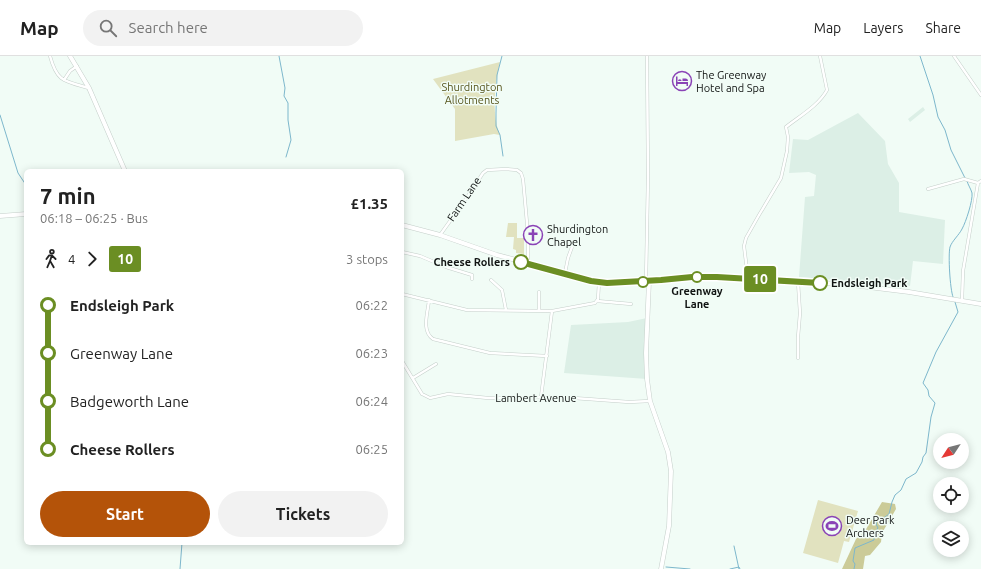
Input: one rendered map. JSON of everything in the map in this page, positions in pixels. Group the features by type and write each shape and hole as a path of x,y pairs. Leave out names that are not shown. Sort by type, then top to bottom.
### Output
{"main road":[{"path":"70,56 89,88 123,169"},
{"path":"0,216 24,214"},
{"path":"404,226 440,235 528,264 599,282 647,281 692,277 748,278 866,287 909,292 981,304"},
{"path":"647,281 646,353 650,401 668,452 671,471 669,526 661,569"}],"street":[{"path":"50,56 55,72 64,80 89,88"},
{"path":"647,56 647,281"},
{"path":"748,278 744,246 746,238 758,215 781,178 787,151 788,136 786,126 813,106 827,90 820,56"},
{"path":"954,56 981,95"},
{"path":"64,80 70,71 77,66"},
{"name":"Farm Lane","path":"440,235 483,172 488,170 517,170 521,173 523,179 528,235 528,264"},
{"path":"928,189 964,179 980,182 963,271 962,301"},
{"path":"565,274 572,247"},
{"path":"404,252 420,256 446,267 472,275"},
{"path":"472,271 472,279"},
{"path":"491,280 502,290 506,310"},
{"path":"597,301 599,282"},
{"path":"798,282 800,313 798,358"},
{"path":"539,292 539,311"},
{"path":"404,294 463,310 552,311 597,301 631,304"},
{"path":"429,300 426,327 429,336 435,339 490,353 546,356"},
{"path":"541,397 552,311"},
{"path":"404,364 412,378 436,364"},
{"name":"Lambert Avenue","path":"412,378 424,395 432,398 448,394 488,398 566,397 630,402 650,401"}],"shaded area":[{"path":"923,107 925,110 910,122 908,119"},
{"path":"858,113 885,141 888,164 899,183 899,212 945,220 943,264 913,261 910,286 799,277 805,197 814,196 816,175 809,172 789,173 793,139 808,140"},
{"path":"647,318 647,379 564,373 571,325 628,322"}],"green space":[{"name":"Shurdington Allotments","path":"500,62 495,89 495,108 497,126 500,135 494,134 455,141 455,109 433,79"},
{"path":"508,223 517,223 517,238 524,238 524,254 516,253 516,250 513,249 514,237 506,237"},
{"name":"Deer Park Archers","path":"818,500 858,511 849,542 844,541 838,563 803,553"},
{"path":"882,502 895,504 896,509 882,533 881,542 870,555 865,556 863,569 842,569 856,539 865,531"}],"waterway":[{"path":"279,56 285,88 284,96 288,103 288,120 291,140 286,157"},
{"path":"502,56 497,75 496,126 500,135 503,156"},
{"path":"920,56 933,95 938,117 945,130 951,150 965,178"},
{"path":"0,115 18,173 24,182"},
{"path":"953,297 950,280 949,251 951,245 964,226 970,206 972,193 967,181"},
{"path":"854,569 855,564 853,561 855,548 874,540 874,533 878,528 876,524 877,520 881,520 889,514 895,495 901,490 906,479 916,473 926,453 931,417 935,403 929,396 928,390 923,383 936,352 958,312 955,302"},
{"path":"180,569 182,545"},
{"path":"734,546 739,569"},
{"path":"666,567 690,569"},
{"path":"730,569 739,567 740,569"}],"bus line":[{"name":"10","path":"521,262 591,281 607,283 626,283 692,277 737,277 820,283"}],"place":[{"name":"The Greenway Hotel and Spa","path":"682,81"},
{"name":"Shurdington Chapel","path":"533,235"},
{"name":"Cheese Rollers","path":"521,262"},
{"name":"Greenway Lane","path":"697,277"},
{"name":"Endsleigh Park","path":"820,283"},
{"name":"Deer Park Archers","path":"832,526"}]}
